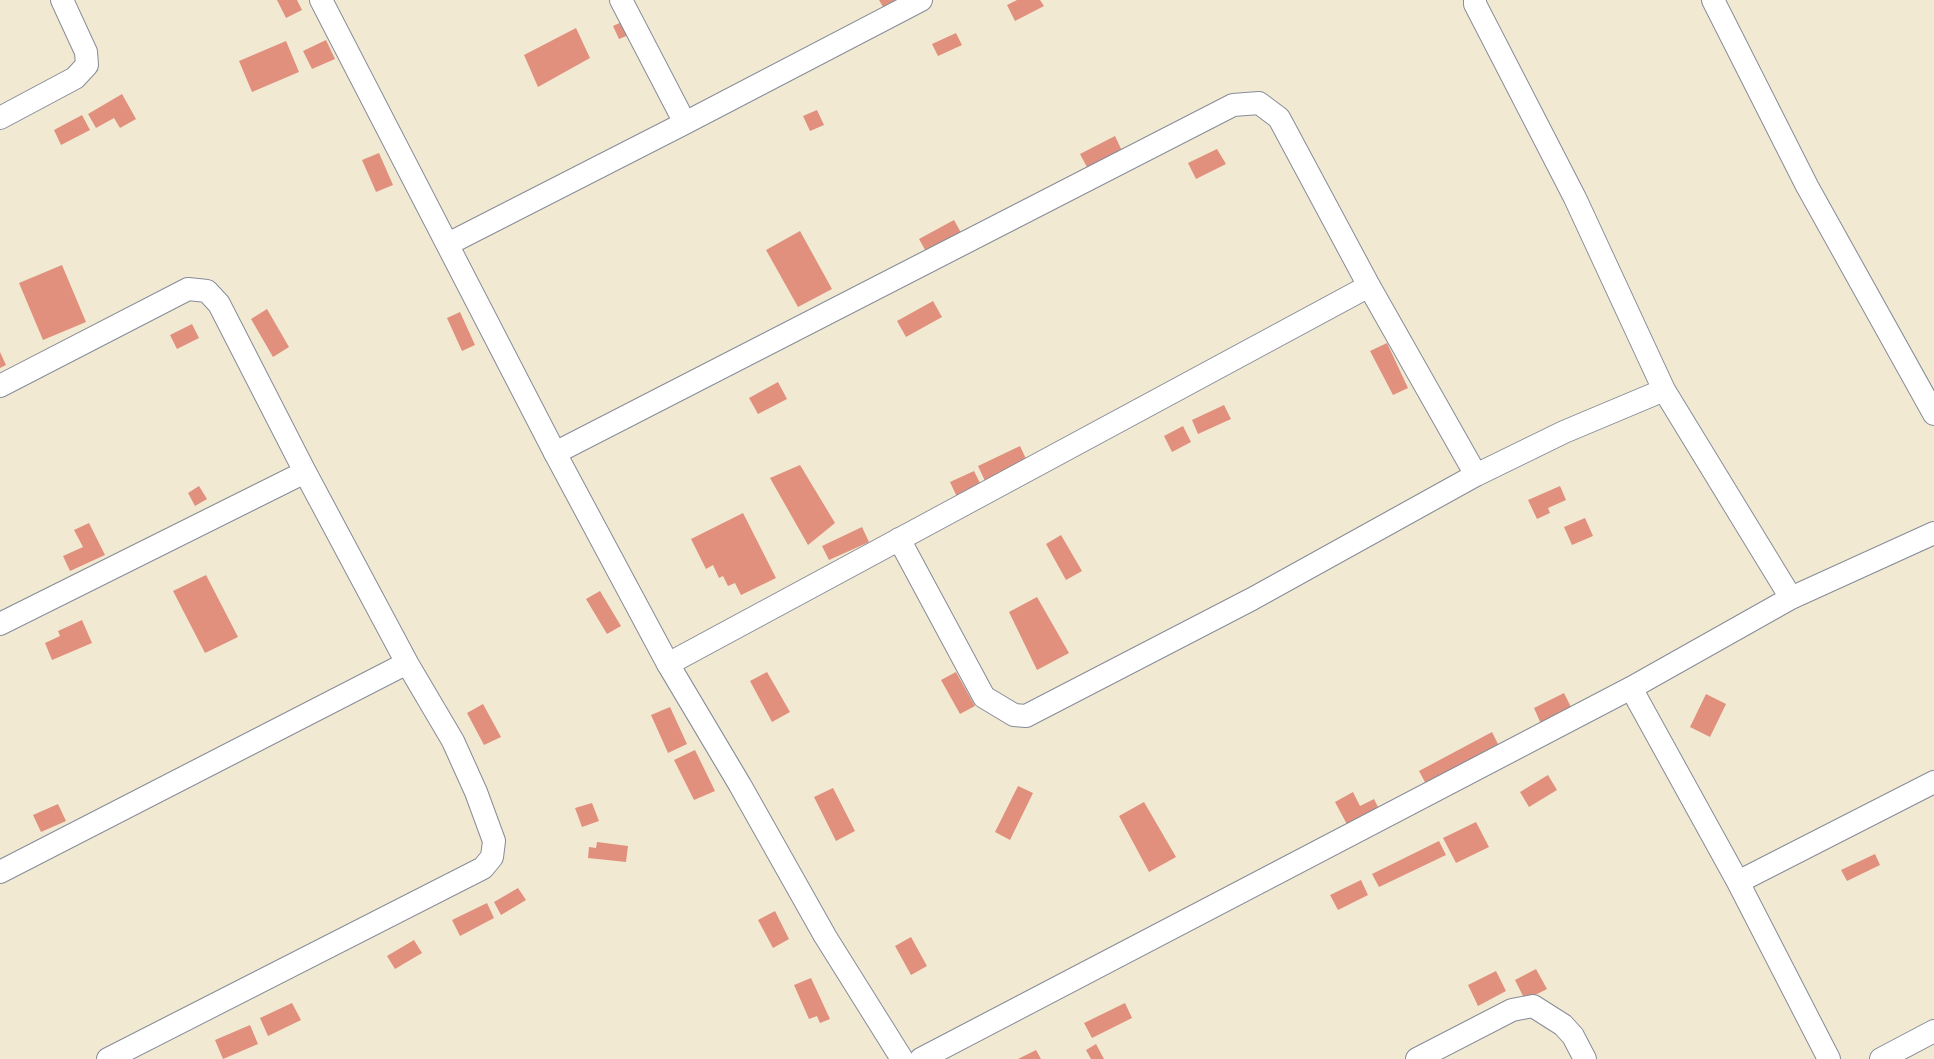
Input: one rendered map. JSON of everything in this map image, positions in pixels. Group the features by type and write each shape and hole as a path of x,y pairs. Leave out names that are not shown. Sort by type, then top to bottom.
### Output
{"street":[{"path":"0,118 75,78 87,65 86,52 62,0"},
{"path":"321,0 555,453 668,664 740,785 825,936 902,1059"},
{"path":"621,0 685,123"},
{"path":"448,244 921,0"},
{"path":"1475,0 1475,4 1575,198 1664,390 1790,598"},
{"path":"1713,0 1807,186 1934,414"},
{"path":"555,453 1233,105 1260,103 1279,118 1369,286 1476,475"},
{"path":"668,664 1369,286"},
{"path":"0,386 188,289 207,291 219,304 305,472 407,663 456,747 476,792 494,841 492,856 483,868 108,1059"},
{"path":"899,539 984,697 1014,714 1026,716 1252,599 1476,475 1564,432 1664,390"},
{"path":"0,624 305,472"},
{"path":"921,1059 1630,688 1790,598 1934,533"},
{"path":"0,872 407,663"},
{"path":"1630,688 1738,882 1829,1059"},
{"path":"1738,882 1934,782"},
{"path":"1417,1059 1512,1010 1532,1006 1563,1025 1573,1036 1585,1059"},
{"path":"1881,1059 1934,1030"}],"building":[{"path":"277,0 297,0 302,10 286,18"},
{"path":"879,0 896,0 883,7"},
{"path":"1017,0 1040,0 1044,6 1015,21 1007,5"},
{"path":"624,21 631,34 619,39 613,26"},
{"path":"576,28 590,58 538,87 524,55"},
{"path":"956,33 962,45 938,56 932,44"},
{"path":"326,40 335,59 312,69 303,51"},
{"path":"286,41 299,72 252,92 239,61"},
{"path":"122,94 136,119 120,128 114,118 96,128 88,114"},
{"path":"817,110 824,125 810,131 803,116"},
{"path":"82,115 90,130 61,145 54,130"},
{"path":"1115,136 1123,153 1089,171 1080,154"},
{"path":"1217,149 1226,164 1196,179 1188,163"},
{"path":"379,153 393,185 376,192 362,160"},
{"path":"954,220 964,238 929,257 919,239"},
{"path":"800,231 832,289 798,307 766,250"},
{"path":"62,265 86,322 43,340 19,283"},
{"path":"933,301 942,317 906,337 897,321"},
{"path":"267,309 289,347 273,357 251,319"},
{"path":"460,312 475,345 462,351 447,318"},
{"path":"192,324 199,338 177,349 170,335"},
{"path":"1387,343 1408,388 1393,395 1370,351"},
{"path":"0,352 6,365 0,368"},
{"path":"778,382 787,399 758,414 749,398"},
{"path":"1224,405 1231,419 1198,434 1192,420"},
{"path":"1183,426 1191,442 1172,452 1164,436"},
{"path":"1020,446 1027,461 985,481 978,466"},
{"path":"800,465 835,523 808,545 770,478"},
{"path":"974,471 981,485 957,497 950,482"},
{"path":"199,486 207,499 195,506 188,493"},
{"path":"1560,486 1566,500 1548,508 1550,513 1537,519 1528,500"},
{"path":"743,513 776,578 741,595 735,583 728,586 723,576 719,578 713,565 706,569 691,539"},
{"path":"1585,518 1593,536 1572,545 1564,527"},
{"path":"89,523 105,555 70,571 63,556 83,547 74,530"},
{"path":"862,527 869,542 829,560 822,546"},
{"path":"1061,535 1082,571 1066,580 1046,544"},
{"path":"206,575 238,637 205,653 173,591"},
{"path":"600,591 621,626 607,634 586,599"},
{"path":"1037,597 1069,653 1037,670 1009,612"},
{"path":"82,620 92,643 52,660 45,643 60,636 58,631"},
{"path":"767,672 790,712 772,722 750,681"},
{"path":"956,672 975,706 960,714 941,680"},
{"path":"1564,693 1572,709 1541,724 1534,708"},
{"path":"1706,694 1726,704 1710,737 1690,727"},
{"path":"483,704 501,737 484,745 467,713"},
{"path":"670,707 687,744 668,753 651,715"},
{"path":"1492,732 1499,746 1426,784 1419,771"},
{"path":"695,750 715,791 694,800 674,760"},
{"path":"1548,775 1557,790 1529,807 1520,792"},
{"path":"1018,786 1033,793 1010,840 995,832"},
{"path":"833,788 855,831 836,841 814,797"},
{"path":"1353,792 1360,806 1374,799 1381,813 1350,830 1335,802"},
{"path":"1144,802 1176,857 1149,872 1119,816"},
{"path":"592,803 599,821 582,827 575,808"},
{"path":"58,804 66,821 41,832 33,815"},
{"path":"1476,822 1489,847 1456,863 1443,838"},
{"path":"1439,841 1446,855 1379,887 1372,874"},
{"path":"597,842 628,846 626,862 588,858 589,847 596,848"},
{"path":"1875,854 1880,865 1847,881 1841,870"},
{"path":"1361,880 1368,895 1338,910 1330,895"},
{"path":"518,888 526,900 501,915 494,902"},
{"path":"487,903 494,918 460,936 452,920"},
{"path":"775,911 789,939 773,948 758,920"},
{"path":"911,937 927,966 911,975 895,946"},
{"path":"414,940 422,953 395,969 387,956"},
{"path":"1536,969 1547,989 1525,1000 1515,980"},
{"path":"1496,971 1506,991 1478,1006 1468,985"},
{"path":"811,978 830,1019 820,1023 817,1016 809,1019 794,985"},
{"path":"292,1003 301,1020 268,1036 260,1018"},
{"path":"1125,1003 1132,1018 1092,1038 1084,1023"},
{"path":"250,1025 258,1044 223,1059 215,1040"},
{"path":"1096,1044 1104,1059 1091,1059 1086,1050"},
{"path":"1036,1050 1041,1059 1018,1059"}]}
